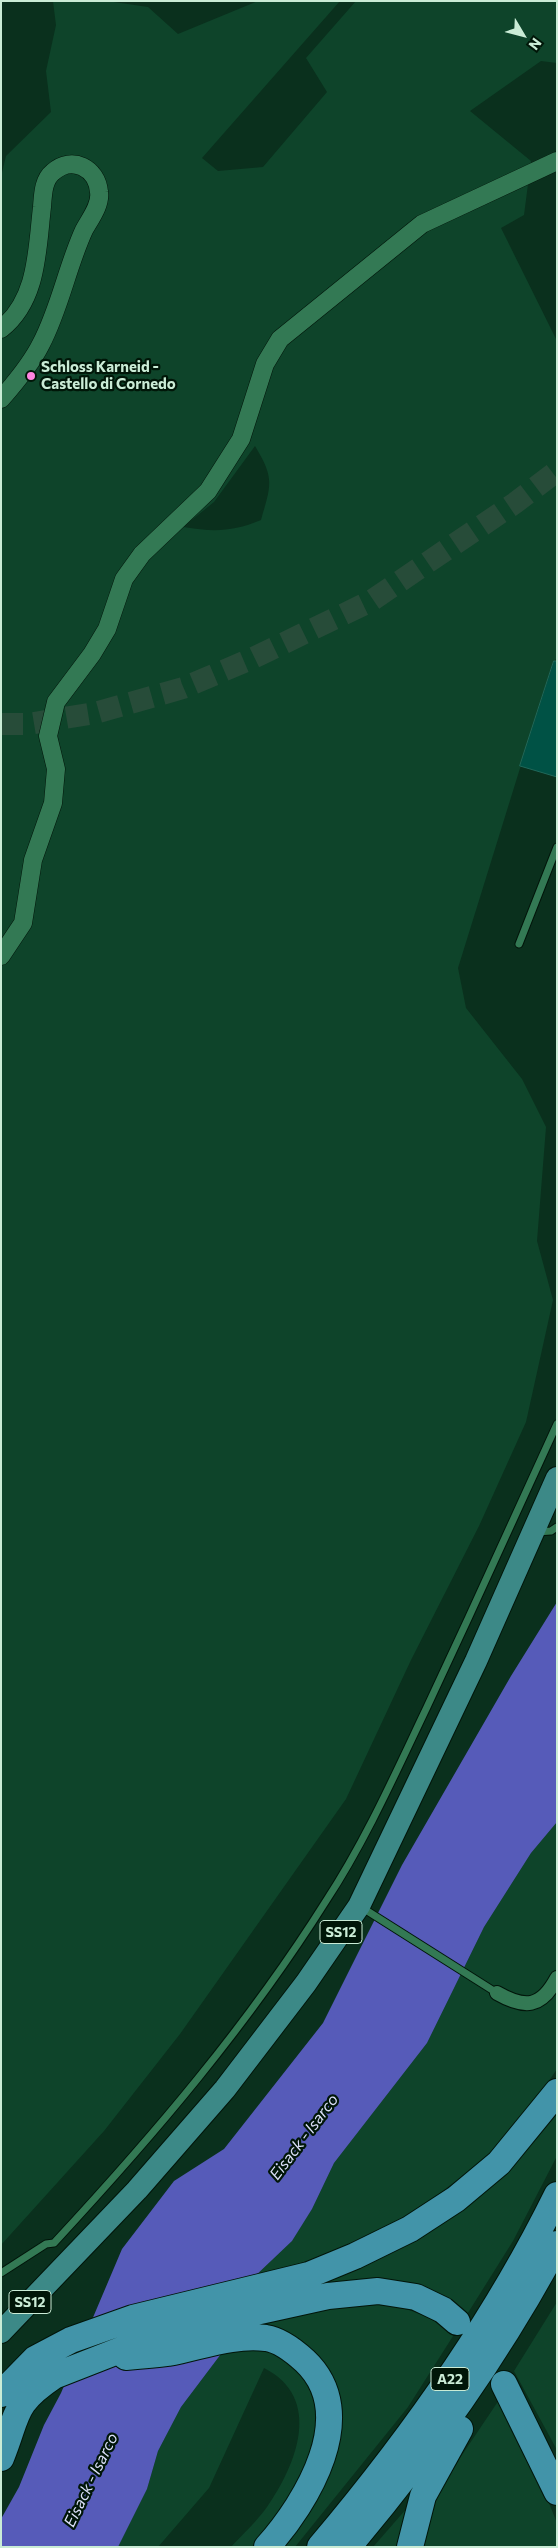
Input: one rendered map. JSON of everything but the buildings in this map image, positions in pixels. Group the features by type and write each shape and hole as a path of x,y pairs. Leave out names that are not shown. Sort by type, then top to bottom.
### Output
{"highway":[{"path":"1,2394 35,2359 52,2348 133,2318 309,2275 355,2256 410,2229 456,2199 499,2163 557,2092"},
{"name":"A22","path":"320,2547 416,2427 464,2359 509,2284 557,2195"},
{"path":"410,2547 416,2517 430,2482 447,2451 513,2348 527,2322 552,2253"},
{"name":"A22","path":"348,2547 404,2478 461,2402 496,2350 552,2253"},
{"path":"1,2458 16,2412 22,2402 54,2376 169,2331 328,2296 378,2291 416,2297 443,2310 457,2322"},
{"path":"95,2332 169,2331"},
{"path":"96,2361 168,2353 232,2339 268,2339 296,2353 311,2367 321,2384 327,2405 328,2426 325,2450 318,2472 292,2516 267,2547"},
{"path":"504,2384 557,2492"}],"main road":[{"name":"SS12","path":"1,2332 137,2190 225,2089 364,1909 557,1478"}],"street":[{"path":"1,956 23,923 33,860 53,803 56,769 48,736 56,702 92,654 107,629 124,579 142,554 208,491 241,439 265,364 280,339 422,224 557,161"},
{"path":"1,329 18,309 30,289 38,250 44,187 48,179 52,172 66,164 79,165 89,170 96,179 100,193 96,206 83,233 42,343 23,373 1,399"},
{"path":"497,1993 513,2003 529,2004 541,2000 557,1978"}],"lane":[{"path":"519,944 557,847"},
{"path":"1,2272 46,2244 54,2242 120,2172 201,2077 262,1998 328,1899 383,1800 557,1424"},
{"path":"532,1532 551,1531 557,1527"},
{"path":"364,1909 497,1993"}],"green space":[{"path":"53,1 107,1 148,7 178,34 258,1 340,1 202,158 218,171 263,167 327,92 306,58 356,1 557,1 557,63 541,61 470,111 531,161 524,215 501,228 557,341 557,658 553,662 458,968 466,1008 522,1079 546,1127 537,1241 553,1300 526,1422 479,1526 411,1660 346,1799 180,2034 104,2131 1,2245 1,177 6,156 51,112 46,71 56,25","holes":["255,446 266,467 269,482 269,490 261,520 241,527 223,530 183,527 214,502"]},
{"path":"557,1822 557,2069 520,2123 485,2159 404,2220 356,2245 252,2279 292,2241 312,2209 334,2163 427,2043 484,1927 531,1853"},
{"path":"557,2110 557,2156 513,2241 466,2316 304,2290 357,2269"},
{"path":"557,2302 557,2450 514,2371"},
{"path":"377,2305 409,2310 427,2317 455,2333 408,2407 295,2547 280,2547 337,2410 258,2327 316,2311"},
{"path":"241,2347 276,2351 306,2378 320,2417 305,2477 252,2547 231,2547 263,2512 278,2490 295,2452 299,2433 299,2414 294,2396 282,2381 264,2368 209,2488 158,2547 118,2547 147,2489 158,2451 181,2407 224,2350"},
{"path":"499,2400 547,2498 557,2523 557,2547 422,2547 434,2502 460,2458"},
{"path":"414,2500 400,2547 373,2547"}],"water":[{"name":"Eisack - Isarco","path":"557,1602 557,1822 531,1853 484,1927 427,2043 334,2163 312,2209 292,2241 252,2279 224,2350 181,2407 158,2451 147,2489 118,2547 1,2547 1,2519 19,2487 44,2425 61,2393 122,2249 174,2181 224,2149 323,2023 402,1865 511,1676"}],"tunnel":[{"path":"1,724 28,724 95,713 183,688 251,659 371,601 515,503 557,471"}],"place":[{"name":"Schloss Karneid - Castello di Cornedo","path":"31,376"}]}
